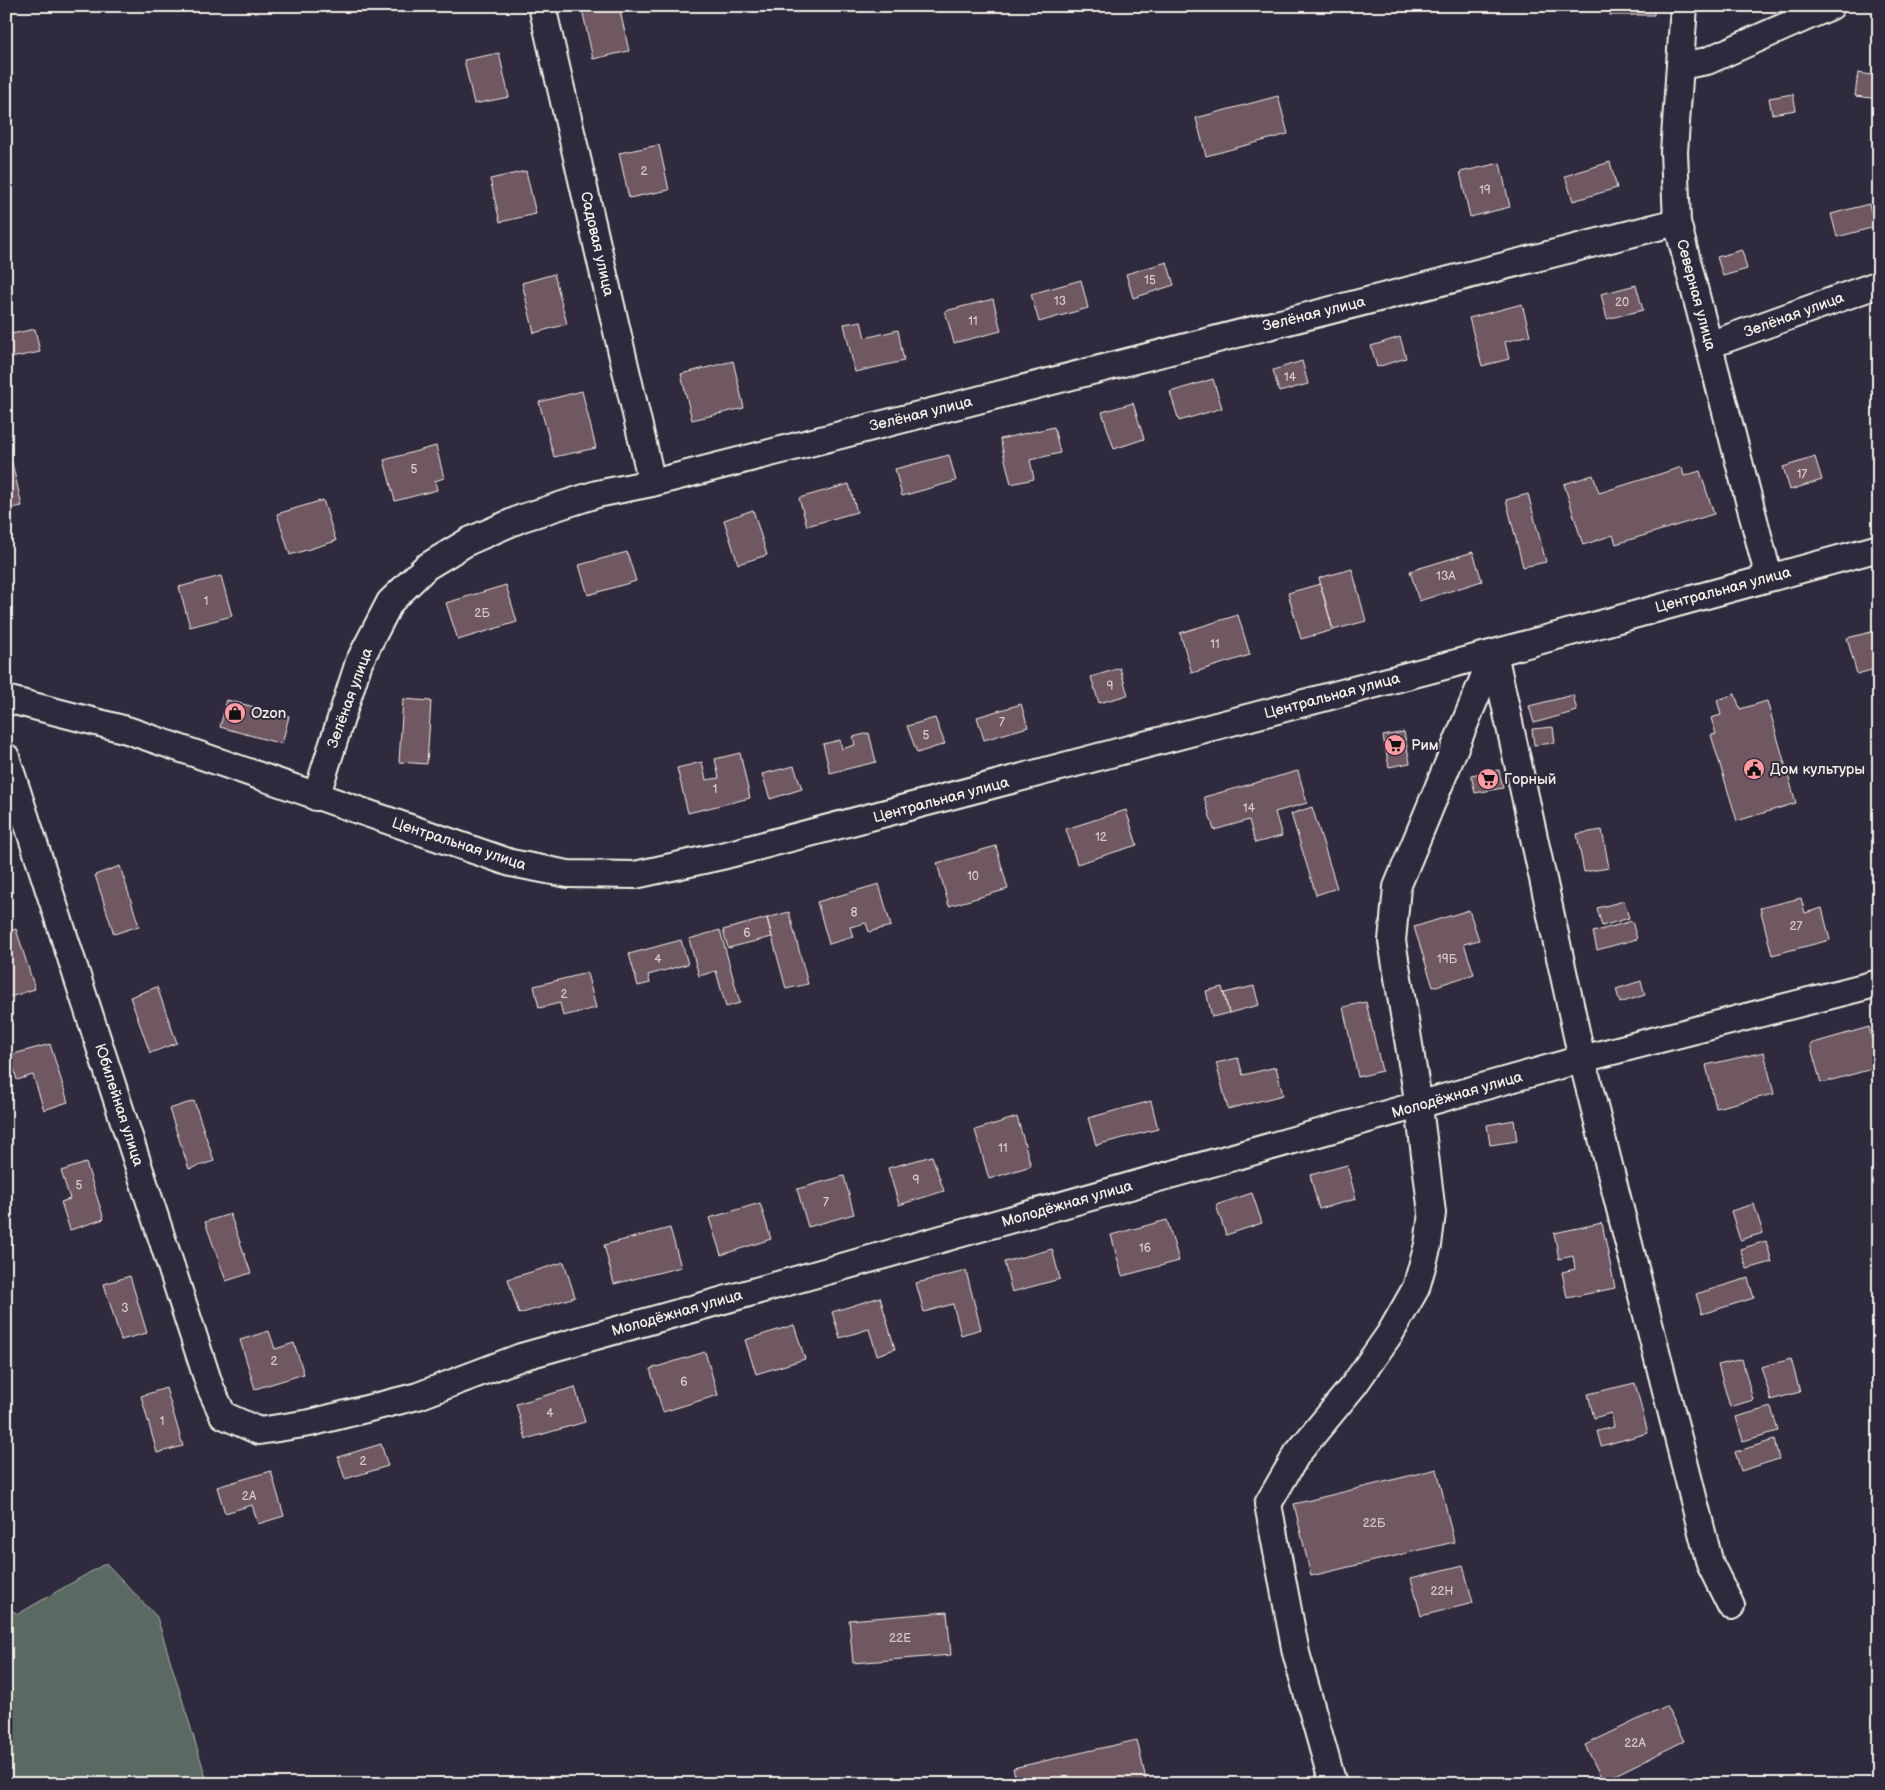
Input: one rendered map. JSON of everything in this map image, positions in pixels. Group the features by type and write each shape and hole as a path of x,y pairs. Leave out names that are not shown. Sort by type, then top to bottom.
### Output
{"street":[{"name":"Садовая улица","path":"542,6 652,483"},
{"name":"Северная улица","path":"1684,6 1674,152 1677,222 1770,578"},
{"path":"1680,66 1707,61 1831,6"},
{"name":"Зелёная улица","path":"316,797 359,662 390,602 426,567 469,541 522,518 597,494 652,483 1677,222"},
{"name":"Зелёная улица","path":"1709,345 1879,284"},
{"name":"Центральная улица","path":"6,699 127,730 511,863 568,874 635,875 792,839 1494,653 1879,548"},
{"path":"1494,653 1582,1059 1710,1564 1731,1606"},
{"path":"1333,1784 1296,1653 1268,1504 1297,1454 1354,1385 1392,1332 1416,1288 1428,1245 1432,1213 1419,1106 1392,941 1397,887 1494,653"},
{"name":"Юбилейная улица","path":"6,757 210,1387 223,1415 259,1432"},
{"name":"Молодёжная улица","path":"259,1432 310,1423 418,1396 521,1357 1582,1059 1879,983"}],"green space":[{"path":"106,1563 157,1617 208,1784 6,1784 6,1607 18,1614"}],"building":[{"path":"594,6 619,6 629,51 593,59 582,9"},
{"path":"1610,6 1654,6 1654,15 1610,15"},
{"path":"499,53 509,97 474,104 464,60"},
{"path":"1858,73 1879,76 1879,99 1855,96"},
{"path":"1793,94 1796,110 1772,114 1769,98"},
{"path":"1278,96 1288,134 1206,156 1196,118"},
{"path":"659,145 669,190 629,198 619,153"},
{"path":"1610,162 1617,188 1573,201 1565,176"},
{"path":"1500,163 1510,207 1470,217 1460,172"},
{"path":"526,171 536,214 500,222 490,179"},
{"path":"1869,204 1875,227 1837,237 1831,214"},
{"path":"1742,250 1747,269 1723,276 1717,257"},
{"path":"1167,262 1174,285 1133,298 1126,274"},
{"path":"554,274 567,324 534,333 522,283"},
{"path":"1081,280 1088,308 1039,322 1031,294"},
{"path":"1636,285 1643,310 1607,319 1601,294"},
{"path":"993,299 1001,331 954,343 945,311"},
{"path":"1522,304 1530,335 1505,342 1509,359 1482,366 1469,318"},
{"path":"861,321 865,338 898,330 904,361 855,372 844,324"},
{"path":"35,329 40,352 6,359 6,335"},
{"path":"1400,337 1406,358 1377,367 1371,346"},
{"path":"733,361 744,408 692,420 681,374"},
{"path":"1302,361 1308,384 1279,392 1273,370"},
{"path":"1213,379 1222,408 1179,421 1170,392"},
{"path":"582,391 596,448 554,457 539,402"},
{"path":"1133,403 1144,439 1114,449 1102,412"},
{"path":"1054,427 1060,453 1030,460 1034,479 1011,484 1000,439"},
{"path":"436,446 444,478 435,481 437,490 395,501 384,460"},
{"path":"9,450 22,506 6,509 6,451"},
{"path":"949,455 956,481 902,496 895,469"},
{"path":"1815,457 1822,480 1790,490 1783,467"},
{"path":"1682,467 1684,476 1700,471 1714,514 1616,544 1613,535 1583,545 1564,484 1593,475 1599,493"},
{"path":"849,484 857,512 807,526 799,498"},
{"path":"1528,494 1546,562 1523,567 1506,500"},
{"path":"323,500 336,541 290,555 277,514"},
{"path":"753,510 767,555 738,564 724,520"},
{"path":"627,552 636,581 588,595 579,565"},
{"path":"1473,552 1482,581 1419,601 1410,571"},
{"path":"1352,569 1366,621 1333,630 1319,578"},
{"path":"221,576 232,616 190,627 179,587"},
{"path":"1320,584 1333,630 1301,639 1288,593"},
{"path":"506,585 517,622 458,640 446,603"},
{"path":"1238,615 1250,655 1192,673 1180,633"},
{"path":"1879,630 1879,668 1857,674 1847,638"},
{"path":"1120,668 1128,695 1099,703 1091,677"},
{"name":"Дом культуры","path":"1735,694 1740,709 1767,701 1796,803 1737,821 1711,735 1716,734 1711,718 1721,715 1717,700"},
{"path":"1573,695 1577,711 1534,723 1529,706"},
{"path":"403,699 431,701 427,764 399,762"},
{"path":"227,700 289,716 282,744 220,727"},
{"path":"1021,704 1028,727 984,740 977,717"},
{"path":"935,718 945,744 917,753 907,726"},
{"path":"1553,727 1555,743 1534,745 1532,729"},
{"path":"1404,732 1410,763 1389,767 1383,736"},
{"path":"869,733 876,762 830,773 823,744 840,740 842,749 855,745 853,737"},
{"path":"740,753 750,798 688,813 677,768 702,762 706,780 719,778 715,759"},
{"path":"794,766 802,789 770,799 762,774"},
{"path":"1499,770 1503,788 1475,793 1471,775"},
{"path":"1298,771 1307,803 1275,812 1282,836 1255,843 1249,820 1214,830 1204,797"},
{"path":"1312,807 1337,888 1316,895 1291,814"},
{"path":"1126,810 1137,845 1077,864 1066,829"},
{"path":"1602,830 1609,868 1584,872 1577,834"},
{"path":"996,846 1008,889 949,906 937,863"},
{"path":"120,866 139,926 114,934 95,875"},
{"path":"879,884 891,926 869,932 866,923 850,927 853,937 829,944 817,902"},
{"path":"1801,898 1805,913 1822,908 1830,940 1772,955 1760,908"},
{"path":"1624,901 1629,918 1602,926 1597,908"},
{"path":"1469,910 1479,940 1464,944 1474,974 1433,987 1414,927"},
{"path":"789,912 808,984 786,989 767,918"},
{"path":"767,918 772,937 728,948 723,930"},
{"path":"1632,921 1637,939 1597,950 1593,932"},
{"path":"16,929 35,989 10,997 6,985 6,932"},
{"path":"720,930 740,1003 726,1007 716,971 699,976 689,939"},
{"path":"681,940 688,964 648,975 650,983 638,986 629,954"},
{"path":"587,973 596,1008 563,1016 560,1003 539,1008 534,986"},
{"path":"1641,981 1645,995 1620,1003 1616,989"},
{"path":"1254,986 1259,1005 1229,1013 1224,993"},
{"path":"157,987 177,1043 150,1053 130,997"},
{"path":"1222,987 1229,1013 1212,1017 1206,991"},
{"path":"1366,1002 1382,1071 1358,1077 1343,1007"},
{"path":"1869,1027 1879,1067 1821,1083 1810,1044"},
{"path":"50,1044 68,1102 44,1110 33,1075 17,1080 10,1055"},
{"path":"1764,1052 1774,1094 1716,1108 1706,1065"},
{"path":"1238,1058 1243,1075 1276,1067 1283,1095 1228,1109 1216,1063"},
{"path":"194,1101 214,1161 189,1169 169,1109"},
{"path":"1151,1101 1158,1129 1096,1145 1088,1118"},
{"path":"1017,1117 1031,1166 989,1179 975,1130"},
{"path":"1514,1120 1517,1141 1490,1145 1487,1125"},
{"path":"932,1156 944,1191 899,1205 888,1168"},
{"path":"86,1163 104,1219 70,1230 61,1202 70,1199 61,1171"},
{"path":"1347,1165 1356,1199 1319,1209 1310,1175"},
{"path":"844,1176 854,1214 808,1227 797,1189"},
{"path":"1252,1193 1262,1223 1226,1235 1216,1205"},
{"path":"760,1203 771,1239 721,1255 709,1218"},
{"path":"1754,1204 1763,1233 1740,1240 1731,1211"},
{"path":"230,1214 251,1273 226,1281 205,1222"},
{"path":"1167,1220 1179,1261 1122,1276 1111,1235"},
{"path":"1602,1223 1615,1288 1567,1298 1562,1272 1575,1269 1573,1256 1559,1259 1554,1233"},
{"path":"670,1228 681,1267 614,1284 604,1245"},
{"path":"1766,1241 1772,1262 1747,1269 1740,1249"},
{"path":"1052,1249 1060,1279 1012,1292 1004,1262"},
{"path":"564,1262 575,1297 519,1314 508,1279"},
{"path":"966,1271 981,1329 961,1335 953,1304 924,1312 916,1283"},
{"path":"130,1276 147,1333 121,1340 104,1284"},
{"path":"1748,1278 1754,1298 1702,1314 1696,1294"},
{"path":"880,1297 895,1349 877,1355 869,1329 840,1338 832,1312"},
{"path":"794,1325 805,1359 756,1374 745,1340"},
{"path":"269,1331 275,1349 294,1343 304,1374 255,1389 240,1340"},
{"path":"705,1352 718,1395 663,1412 650,1369"},
{"path":"1742,1359 1753,1400 1730,1407 1718,1365"},
{"path":"1791,1359 1800,1392 1771,1400 1761,1367"},
{"path":"1635,1383 1648,1433 1601,1446 1597,1431 1614,1427 1611,1413 1594,1418 1588,1394"},
{"path":"575,1387 585,1422 526,1439 516,1404"},
{"path":"166,1388 183,1446 157,1453 141,1396"},
{"path":"1771,1407 1778,1431 1743,1441 1736,1417"},
{"path":"1774,1440 1779,1459 1741,1471 1735,1452"},
{"path":"381,1444 388,1466 345,1479 338,1457"},
{"path":"1437,1469 1454,1542 1311,1576 1294,1504"},
{"path":"271,1471 284,1516 258,1524 252,1505 225,1513 217,1487"},
{"path":"1463,1565 1473,1603 1421,1616 1411,1578"},
{"path":"947,1612 951,1655 853,1663 849,1620"},
{"path":"1666,1706 1684,1741 1603,1781 1585,1745"},
{"path":"1137,1740 1147,1784 1017,1784 1013,1768"}],"place":[{"name":"Ozon","path":"235,713"},
{"name":"Рим","path":"1395,745"},
{"name":"Дом культуры","path":"1754,769"},
{"name":"Горный","path":"1488,779"}]}
